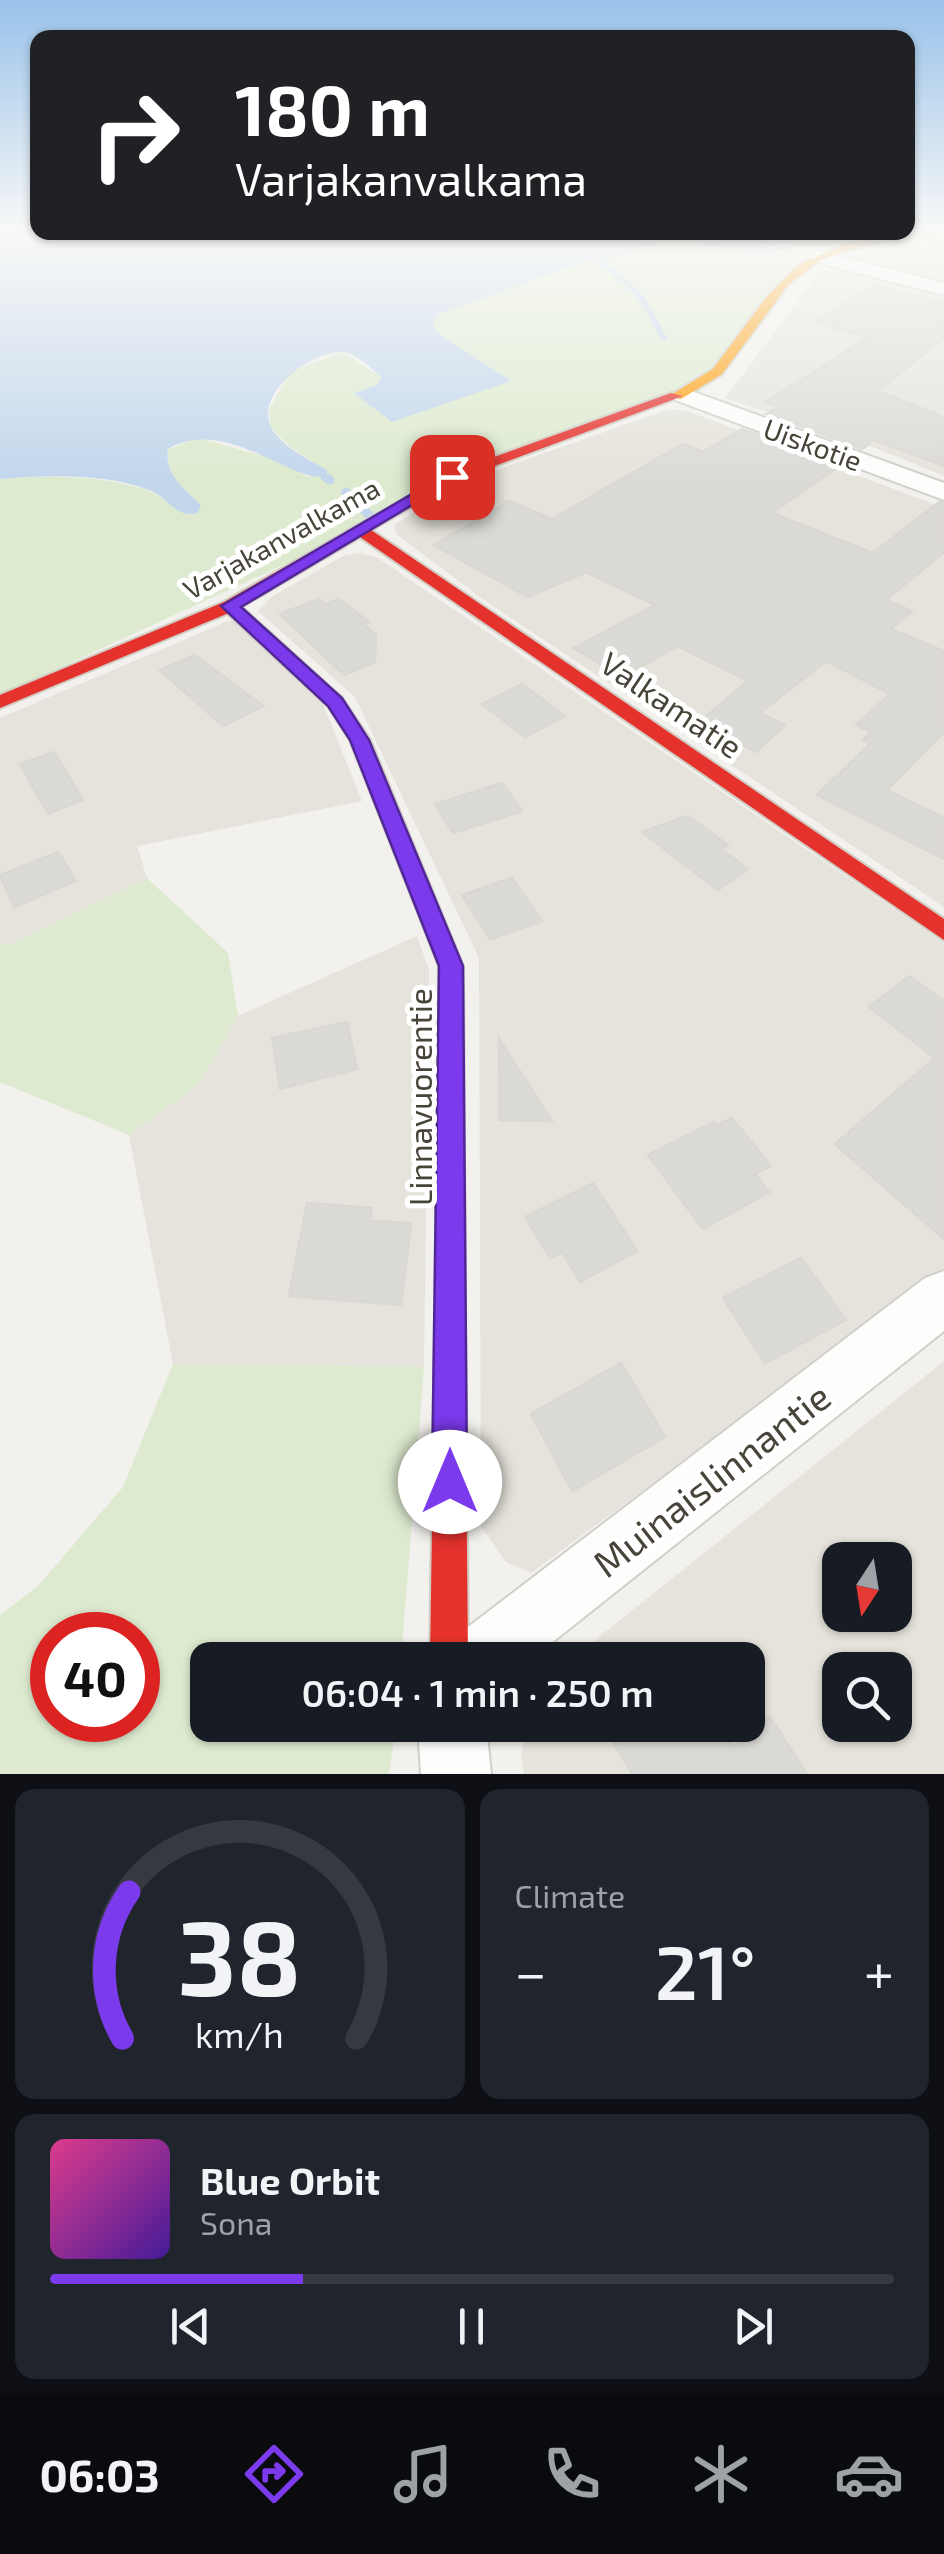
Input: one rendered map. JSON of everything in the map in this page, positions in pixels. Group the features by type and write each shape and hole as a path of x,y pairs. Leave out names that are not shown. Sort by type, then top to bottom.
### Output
{"street":[{"name":"Varjakanvalkama","path":"0,702 230,606 452,477 683,395 714,378 763,315"},
{"name":"Uiskotie","path":"683,395 944,492"},
{"name":"Valkamatie","path":"363,532 944,931"},
{"name":"Linnavuorentie","path":"230,606 335,702 360,740 451,966 449,1642"},
{"name":"Muinaislinnantie","path":"501,1642 944,1297"},
{"path":"453,1742 456,1774"}],"shaded area":[{"path":"788,315 944,315 944,476 873,447 725,398"},
{"path":"670,409 690,412 944,508 944,907 487,602 396,534 394,525 462,482"},
{"path":"359,553 378,558 944,943 944,1268 531,1573 506,1562 481,1526 479,958 355,697 258,611 271,597 343,556"},
{"path":"233,619 323,704 362,801 137,846 147,878 11,944 0,944 0,718"},
{"path":"417,936 429,970 424,1367 173,1364 129,1135 198,1085 238,1016"},
{"path":"944,1361 944,1774 524,1774 521,1754 524,1742 765,1742 765,1642 593,1642"}],"green space":[{"path":"437,315 761,315 701,383 569,434 0,695 0,479 56,477 113,482 154,493 189,515 201,505 173,474 168,450 203,439 280,461 308,477 326,470 291,448 271,428 269,409 291,371 343,352 381,377 377,385 356,392 510,380 433,327"},
{"path":"147,878 228,953 238,1016 198,1085 129,1135 0,1082 0,944 11,944"},
{"path":"173,1364 424,1367 402,1642 190,1642 190,1742 394,1742 389,1774 0,1774 0,1615 39,1585 123,1487"}],"water":[{"path":"0,315 438,315 433,327 440,335 511,381 392,422 354,393 377,385 381,377 368,365 342,352 316,359 278,388 268,414 281,441 327,470 327,475 298,472 259,454 213,440 190,441 168,449 168,458 177,480 201,505 198,513 183,513 151,491 115,481 56,476 0,479"}],"building":[{"path":"825,315 944,315 944,338 878,391 944,417 944,466 874,440 862,449 766,414 780,406 766,402 868,337 813,322"},
{"path":"742,429 840,465 772,513 873,553 939,502 944,503 944,552 886,600 912,611 891,629 944,651 944,732 887,790 944,818 944,859 817,795 871,743 863,740 871,732 856,725 890,694 826,661 760,713 785,725 756,752 741,744 731,753 701,736 708,730 697,724 748,681 677,646 622,678 574,648 655,605 586,572 528,597 434,545 509,501 552,519 683,444 703,452"},
{"path":"319,599 326,604 339,599 369,622 363,624 376,635 375,662 344,675 280,614"},
{"path":"195,655 263,706 223,726 160,670"},
{"path":"522,684 565,716 525,737 482,704"},
{"path":"54,752 83,800 48,814 20,764"},
{"path":"502,783 522,811 453,833 435,804"},
{"path":"688,816 728,845 721,849 748,869 718,890 642,832"},
{"path":"58,852 76,881 14,907 0,875"},
{"path":"512,878 542,921 490,939 462,895"},
{"path":"909,976 944,1001 944,1239 835,1144 935,1058 869,1007"},
{"path":"347,1022 357,1069 280,1089 272,1038"},
{"path":"499,1039 552,1121 500,1120"},
{"path":"732,1118 771,1166 755,1174 769,1192 703,1229 648,1155 714,1122 717,1125"},
{"path":"593,1183 637,1251 580,1282 562,1252 550,1258 525,1217"},
{"path":"307,1203 372,1208 370,1221 411,1223 401,1305 289,1296"},
{"path":"801,1258 846,1320 765,1363 723,1298"},
{"path":"621,1363 665,1437 572,1491 531,1414"},
{"path":"770,1717 807,1774 632,1774 614,1742 731,1742 734,1747 740,1742 765,1742 765,1721"}],"waterway":[{"path":"651,315 664,338"},
{"path":"325,477 330,480"},
{"path":"346,492 371,517"}],"traffic: slow":[{"path":"676,396 718,371 761,315"},
{"path":"230,606 335,702 360,740 451,966 450,1329"}],"traffic: jam":[{"path":"0,702 230,606 452,477 676,396"},
{"path":"363,532 944,931"},
{"path":"449,1642 450,1329"}],"route":[{"path":"450,1482 451,966 360,740 335,702 230,606 452,477"}]}
